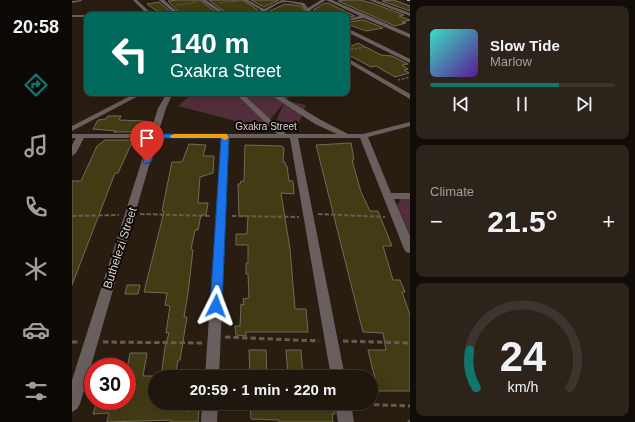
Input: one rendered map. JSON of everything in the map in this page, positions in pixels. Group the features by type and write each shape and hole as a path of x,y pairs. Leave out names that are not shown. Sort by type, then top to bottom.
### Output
{"street":[{"path":"72,2 80,0"},
{"path":"135,0 148,12"},
{"path":"160,0 175,12"},
{"path":"203,0 221,12"},
{"path":"244,0 265,11 285,0 302,4 311,12"},
{"path":"328,0 410,36"},
{"path":"371,0 410,15"},
{"path":"297,3 322,1"},
{"path":"307,10 322,1"},
{"path":"72,16 84,16"},
{"path":"350,19 365,16"},
{"path":"350,32 410,61"},
{"path":"350,62 410,97"},
{"path":"350,67 361,69"},
{"path":"72,129 135,96"},
{"name":"Buthelezi Street","path":"72,404 162,108 168,96"},
{"path":"242,96 289,136 308,216 337,370"},
{"path":"276,96 318,122 347,136"},
{"name":"Gxakra Street","path":"76,136 363,136 410,124"},
{"path":"72,153 76,136"},
{"path":"212,370 225,136"},
{"path":"363,136 410,249"},
{"path":"388,196 410,196"},
{"path":"209,422 210,410"},
{"path":"344,410 346,422"}],"path":[{"path":"168,6 203,0"},
{"path":"210,5 244,0"},
{"path":"350,49 376,45"},
{"path":"72,216 131,214 397,217"},
{"path":"72,342 214,340 410,343"},
{"path":"378,405 410,406"}],"shaded area":[{"path":"190,96 289,96 285,101 306,105 298,125 276,121 284,103 263,128 178,106"},
{"path":"410,198 410,235 397,205 401,199"}],"building":[{"path":"200,0 216,12 179,12 168,1"},
{"path":"209,0 242,0 258,10 256,12 225,12"},
{"path":"251,0 279,0 264,7"},
{"path":"360,0 372,3 404,15 399,16 410,20 402,22 406,23 395,26 338,1"},
{"path":"394,0 410,6 410,11 382,1"},
{"path":"159,2 171,12 159,12 147,4"},
{"path":"328,3 347,12 316,12 313,10 323,4"},
{"path":"285,4 300,6 307,12 268,12"},
{"path":"364,20 383,28 366,31 350,25 350,22"},
{"path":"358,43 381,55 392,56 408,64 402,65 408,69 404,70 409,73 395,77 376,66 371,67 350,56 350,47"},
{"path":"108,116 121,116 119,120 145,121 140,130 136,132 114,132 116,131 93,129 98,120 106,119"},
{"path":"105,140 133,140 118,173 115,173 72,285 72,181 81,181 97,146"},
{"path":"351,143 354,160 352,160 361,192 370,211 378,211 392,246 383,246 393,280 400,280 405,292 402,292 410,315 410,391 378,391 378,370 373,370 368,350 386,350 383,333 363,332 316,145"},
{"path":"189,144 206,145 203,156 214,156 213,173 200,177 198,203 208,203 206,215 201,215 198,230 195,230 191,249 193,250 184,317 187,317 180,360 178,360 176,370 162,370 165,347 169,333 166,333 170,306 165,305 167,293 144,292 164,212 162,211 172,162 182,162"},
{"path":"245,145 282,146 284,148 283,162 285,162 287,166 289,181 293,181 294,194 281,193 290,249 295,309 306,309 308,332 246,332 246,336 236,335 235,326 240,326 241,304 244,305 243,299 249,298 248,274 246,274 246,263 248,263 248,245 236,245 236,234 247,234 248,216 239,216 238,184 240,184 241,181 244,181"},
{"path":"127,285 140,285 138,294 125,294"},
{"path":"249,350 266,350 267,370 250,370"},
{"path":"286,350 301,350 302,370 287,370"},
{"path":"130,353 147,353 143,376 148,376 148,410 199,410 198,422 171,422 171,420 107,422 109,413 93,414 94,410 136,410 136,358 129,358"},
{"path":"250,410 335,410 335,414 332,414 333,422 279,422 279,420 251,419"}],"slow traffic":[{"path":"174,136 225,136 225,138"}],"route":[{"path":"147,162 154,136 225,136 216,306"}]}
